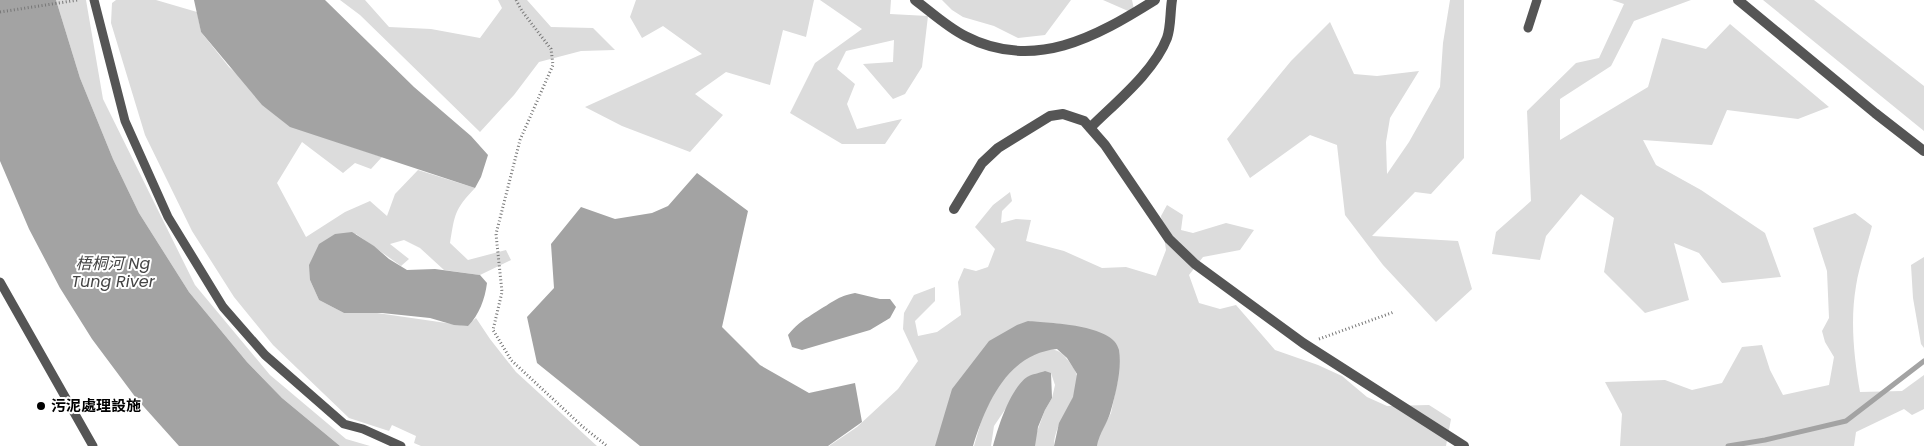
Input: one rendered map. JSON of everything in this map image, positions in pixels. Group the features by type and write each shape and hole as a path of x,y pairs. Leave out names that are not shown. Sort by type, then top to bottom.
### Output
{"street":[{"path":"915,0 952,28 979,43 998,49 1030,52 1060,48 1076,42 1155,0"},
{"path":"1090,128 1145,72 1160,53 1168,36 1172,0"},
{"path":"1738,0 1924,151"},
{"path":"954,209 982,163 998,148 1050,116 1063,114 1084,121 1110,151 1169,239 1195,264 1303,343 1464,446"}],"lane":[{"path":"94,0 125,120 168,217 223,307 264,355 344,424 363,429 401,446"},
{"path":"1528,28 1537,0"},
{"path":"0,282 93,446"}],"path":[{"path":"0,12 78,0"},
{"path":"516,0 551,52 553,64 520,140 496,234 502,292 493,330 511,360 583,427 608,446"},
{"path":"1303,343 1394,312"}],"shaded area":[{"path":"56,0 86,0 103,99 195,285 270,375 346,439 370,446 340,446 282,398 247,362 189,292 139,213 113,159 80,78"},
{"path":"116,0 156,0 197,12 201,32 229,67 296,128 382,157 371,169 355,163 343,173 302,142 277,183 306,237 345,212 370,201 387,216 395,194 418,170 475,188 456,213 450,243 468,260 506,250 511,260 480,275 444,270 420,248 404,240 390,244 409,259 401,266 356,234 310,280 319,300 344,313 377,313 467,326 476,318 516,372 597,446 421,446 414,443 416,436 392,425 389,431 349,418 273,345 234,297 192,231 145,135 111,23 112,3"},
{"path":"340,0 365,0 389,27 431,29 480,38 502,8 498,0 527,0 551,27 593,28 615,50 581,51 539,62 514,95 480,132 360,15"},
{"path":"636,0 814,0 806,37 783,30 770,85 726,72 695,94 723,115 690,152 622,126 585,107 702,54 663,26 642,38 630,17"},
{"path":"820,0 891,0 890,14 928,16 922,67 905,94 893,99 863,64 893,62 894,40 846,51 837,69 855,84 847,104 857,129 902,119 885,144 842,144 790,113 815,63 862,29"},
{"path":"942,0 1071,0 1045,35 1018,38 994,26 963,17"},
{"path":"1103,0 1132,0 1135,14"},
{"path":"1450,0 1464,0 1464,158 1431,194 1415,192 1372,236 1458,241 1472,289 1436,322 1383,265 1345,215 1337,145 1310,135 1250,178 1227,139 1291,61 1330,22 1354,74 1377,76 1419,71 1390,118 1386,142 1387,174 1409,142 1440,87 1443,43"},
{"path":"1612,0 1691,0 1634,21 1611,66 1560,99 1560,140 1648,87 1662,38 1706,49 1730,24 1829,107 1798,119 1727,110 1712,145 1643,140 1656,165 1701,190 1765,233 1781,277 1722,283 1699,253 1674,243 1689,300 1645,313 1604,272 1614,218 1581,194 1546,236 1540,260 1492,254 1496,232 1531,201 1527,111 1576,63 1599,58 1624,4"},
{"path":"1763,0 1814,0 1924,86 1924,131"},
{"path":"1010,192 1012,201 1002,211 1001,223 1016,219 1031,220 1026,241 1064,251 1102,268 1126,267 1156,276 1166,250 1161,216 1167,205 1183,215 1181,230 1193,233 1226,223 1254,230 1240,250 1203,257 1189,275 1199,303 1220,309 1236,305 1275,350 1318,365 1342,376 1367,397 1387,406 1429,405 1451,419 1446,446 1097,446 1098,438 1111,413 1118,379 1028,321 939,446 829,446 857,427 898,389 918,361 903,329 904,313 914,295 935,287 935,301 915,321 918,336 937,332 961,315 958,282 964,268 976,271 988,267 995,249 975,227 993,205"},
{"path":"1855,213 1872,226 1859,271 1853,312 1856,366 1860,392 1902,391 1924,375 1924,409 1912,415 1904,409 1856,432 1854,446 1620,446 1622,414 1605,382 1665,380 1692,390 1722,383 1742,347 1762,345 1770,370 1783,395 1829,385 1834,357 1825,342 1822,331 1829,318 1827,271 1813,228"},
{"path":"1924,257 1924,348 1921,344 1913,298 1911,265"},
{"path":"1040,349 1060,352 1075,371 1078,381 1073,398 1058,427 1054,446 1035,446 1035,437 1045,410 1052,398 1055,385 1051,373 1027,377 994,426 991,446 974,446 983,415 1003,375"}],"water":[{"name":"梧桐河 Ng Tung River","path":"0,0 56,0 80,78 113,159 139,213 189,292 247,362 282,398 340,446 179,446 136,398 92,339 60,288 29,229 0,161"},
{"path":"194,0 325,0 414,87 471,136 488,155 481,177 475,188 290,127 262,105 201,32"},
{"path":"697,173 748,211 722,327 760,365 809,393 855,383 862,422 828,446 640,446 537,363 527,317 554,288 551,244 581,207 615,219 652,213 668,206"},
{"path":"352,232 407,270 435,269 480,275 487,283 483,301 475,317 468,326 454,325 430,318 382,313 344,313 319,300 310,280 309,265 319,244 335,234"},
{"path":"855,293 880,299 890,299 896,307 890,318 870,330 802,350 792,347 788,335 799,324 836,300"},
{"path":"1028,321 1079,326 1093,330 1114,341 1119,350 1120,365 1115,396 1110,415 1097,446 1054,446 1059,423 1073,397 1077,374 1067,358 1057,349 1040,353 1025,360 1012,371 992,398 973,446 935,446 952,389 989,341"},
{"path":"1045,371 1051,373 1052,398 1038,427 1035,446 993,446 1001,419 1015,390 1027,377"}],"waterway":[{"path":"1728,446 1765,440 1846,421 1924,361"}],"place":[{"name":"污泥處理設施","path":"41,406"}]}
